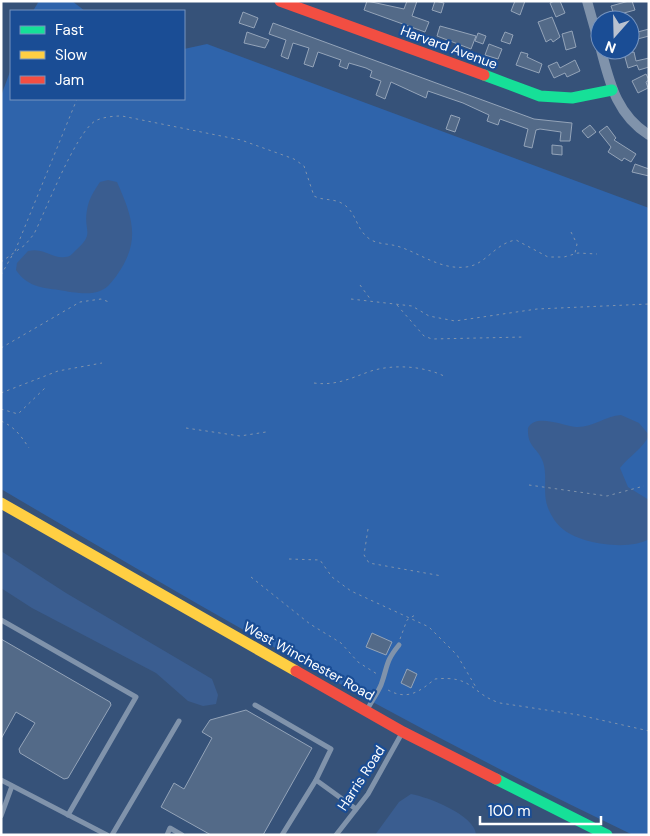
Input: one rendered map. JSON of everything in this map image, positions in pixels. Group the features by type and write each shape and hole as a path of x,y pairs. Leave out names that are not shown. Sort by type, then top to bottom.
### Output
{"main road":[{"name":"Harvard Avenue","path":"280,1 540,96 572,98 612,90"},
{"name":"West Winchester Road","path":"1,503 403,732 606,835"}],"street":[{"path":"603,60 612,90 625,114 649,135"}],"lane":[{"path":"1,620 136,697 68,815"},
{"path":"367,711 390,656 399,645"},
{"path":"255,705 331,749 316,780 282,835"},
{"path":"112,835 179,721"},
{"name":"Harris Road","path":"336,835 368,794 403,732"},
{"path":"1,780 98,833 107,835"},
{"path":"316,780 356,809"},
{"path":"1,816 12,786"},
{"path":"167,835 170,828 182,835"}],"path":[{"path":"1,275 14,253 77,100"},
{"path":"1,262 14,253 34,234 82,134 96,121 122,116 241,140 294,159 304,166 314,196 338,202 348,208 366,237 378,243 398,246 434,263 458,267 470,266 481,262 499,245 516,240 548,257 597,254"},
{"path":"570,232 577,244 574,254"},
{"path":"360,285 372,301"},
{"path":"1,348 80,302 101,299 109,302"},
{"path":"351,299 412,306 430,316 455,321 537,310 649,304"},
{"path":"394,304 402,310 424,336 432,339 524,337"},
{"path":"1,393 58,371 102,362"},
{"path":"314,382 344,382 373,370 389,368 420,368 444,376"},
{"path":"1,409 18,414 45,388"},
{"path":"1,421 11,425 29,448"},
{"path":"186,428 240,436 266,432"},
{"path":"529,485 614,495 644,486"},
{"path":"368,529 364,555 369,563 442,576"},
{"path":"289,558 320,560 332,577 344,586 429,627 466,667 478,689"},
{"path":"251,577 310,624 340,643 358,662 374,671 382,679 390,692 417,693 436,679 462,680 478,689 491,700 500,703 579,715 649,731"},
{"path":"399,645 402,631 409,619 415,615"}],"shaded area":[{"path":"39,1 72,1 84,10 34,10"},
{"path":"207,44 649,208 649,835 633,835 472,755 235,625 1,489 1,96 10,72 10,100 185,100 185,49"},
{"path":"108,180 117,182 127,207 132,229 132,240 125,263 111,283 100,291 83,293 41,287 25,280 16,270 17,263 28,251 34,250 67,257 81,245 87,236 86,218 90,198 100,182"},
{"path":"621,415 639,423 649,435 647,440 620,468 628,487 649,500 649,539 630,545 606,544 582,539 572,535 556,523 546,502 543,462 531,444 528,435 528,428 537,421 582,427 609,417"},
{"path":"1,551 66,593 212,679 218,695 216,704 203,706 188,701 156,673 32,608 1,588"},
{"path":"411,794 450,808 468,821 474,828 476,835 375,835 399,802"}],"building":[{"path":"367,1 404,9 407,1 417,1 412,16 429,22 425,32 364,10"},
{"path":"435,1 444,3 441,13 432,10"},
{"path":"515,1 525,1 520,15 511,11"},
{"path":"560,1 565,13 556,17 550,3"},
{"path":"632,1 635,10 612,10 611,6"},
{"path":"243,12 258,18 254,28 239,23"},
{"path":"552,17 560,37 553,42 551,39 546,42 538,22"},
{"path":"273,23 534,119 572,123 570,141 560,141 561,132 540,129 536,130 532,148 524,146 528,129 500,119 498,125 487,121 489,115 463,103 428,91 426,98 391,82 385,99 376,95 381,81 370,77 372,71 366,68 349,63 347,69 339,66 341,60 318,52 313,67 304,64 309,48 293,43 288,59 281,56 286,40 269,34"},
{"path":"440,26 476,36 471,49 437,36"},
{"path":"649,29 649,36 640,38 640,31"},
{"path":"572,31 576,47 566,50 562,34"},
{"path":"247,32 269,40 265,48 244,43"},
{"path":"505,32 513,35 510,44 501,41"},
{"path":"478,33 486,36 483,44 475,41"},
{"path":"489,44 502,49 498,59 485,55"},
{"path":"521,52 528,54 527,57 542,64 539,73 516,65"},
{"path":"649,58 649,67 639,70 637,65 628,68 626,60 636,61"},
{"path":"575,60 580,71 567,77 565,73 554,78 548,66 557,62 560,68"},
{"path":"646,74 649,80 646,82 648,88 638,93 632,81"},
{"path":"451,115 460,118 455,132 446,129"},
{"path":"590,125 596,132 588,138 582,131"},
{"path":"607,126 616,138 614,140 636,154 631,162 624,158 622,161 608,152 611,147 599,132"},
{"path":"552,145 562,146 562,155 552,154"},
{"path":"635,164 649,169 649,176 632,172"},
{"path":"372,633 392,642 386,655 366,647"},
{"path":"1,639 110,702 111,705 68,778 64,779 20,753 19,749 35,723 16,712 1,739"},
{"path":"407,669 417,674 411,688 401,683"},
{"path":"246,710 312,748 263,835 211,835 161,807 174,783 184,789 212,738 202,732 210,720"}],"traffic: fast":[{"path":"484,75 540,96 572,98 612,90"},
{"path":"496,779 607,835"}],"traffic: slow":[{"path":"1,503 296,671"}],"traffic: jam":[{"path":"280,1 484,75"},
{"path":"296,671 403,732 496,779"}]}
